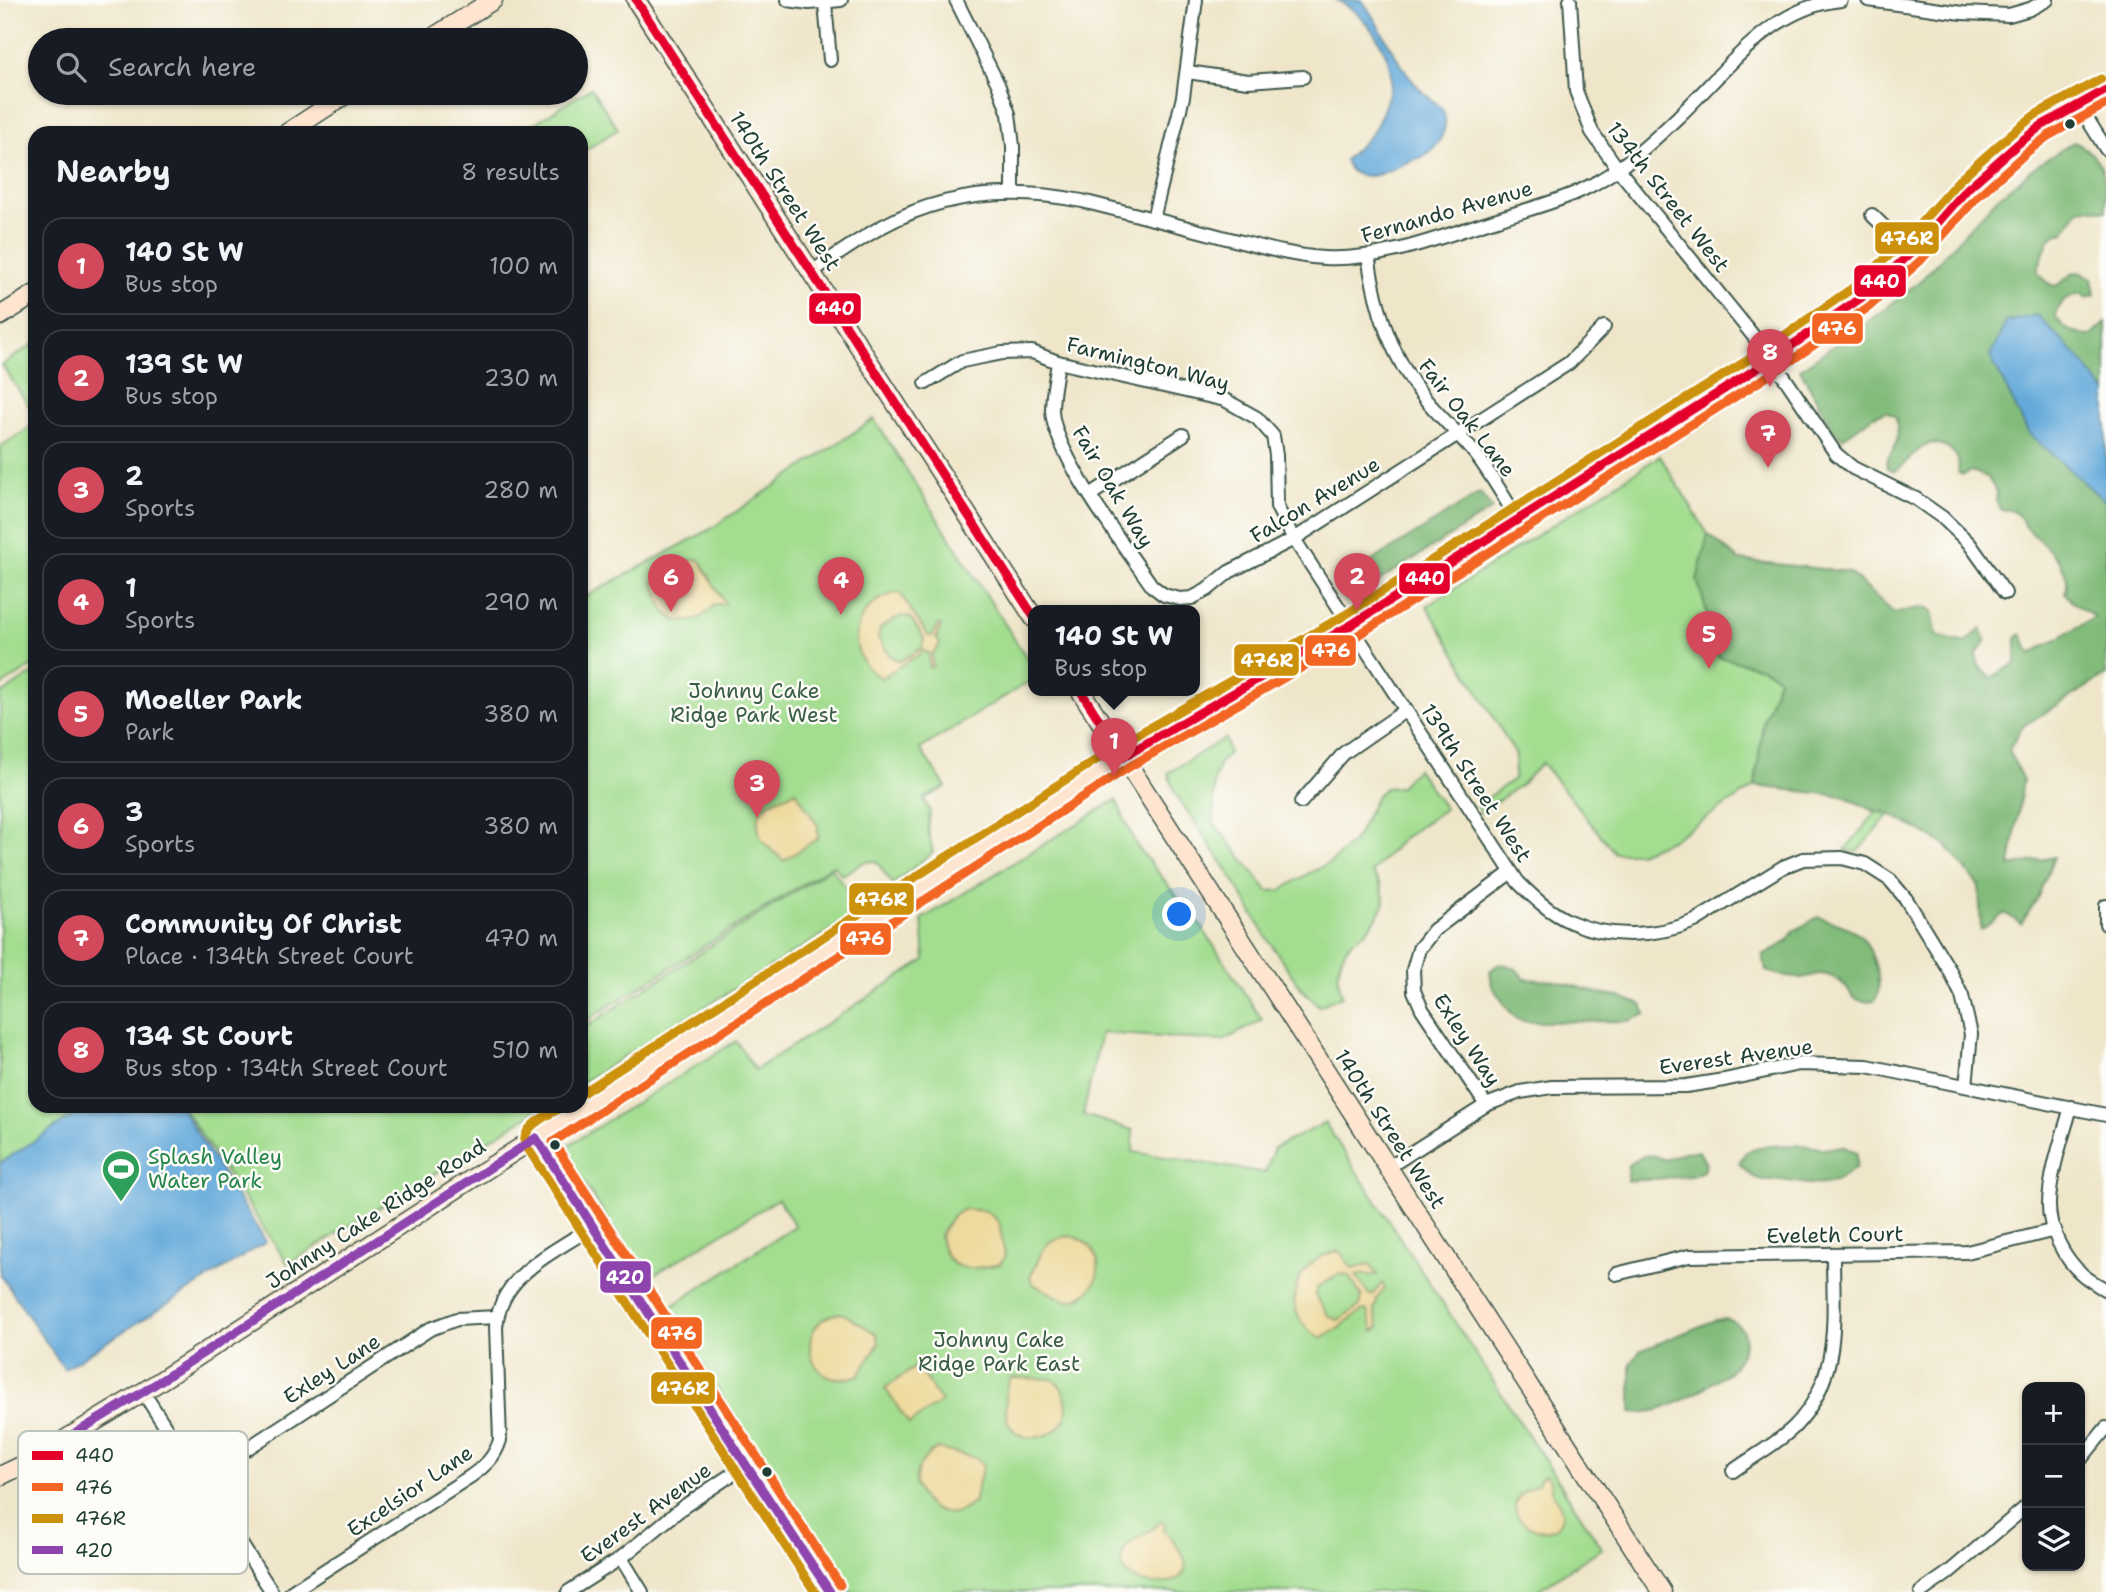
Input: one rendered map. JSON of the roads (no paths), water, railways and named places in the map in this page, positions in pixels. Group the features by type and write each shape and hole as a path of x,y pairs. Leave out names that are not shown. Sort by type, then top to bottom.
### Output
{"street":[{"path":"448,28 493,0"},
{"name":"140th Street West","path":"636,0 1028,609"},
{"path":"788,0 808,4 841,0"},
{"path":"956,0 998,84 1009,114 1013,146 1013,192"},
{"path":"1153,219 1188,72 1196,0"},
{"name":"134th Street West","path":"1570,0 1576,90 1592,132 1618,169 1772,359 1836,454 1853,468 1916,499 1943,518 1969,543 2005,593"},
{"name":"Fernando Avenue","path":"810,272 883,226 918,211 973,195 1013,192 1065,197 1303,256 1346,258 1401,249 1584,189 1618,169 1676,120 1763,33 1797,11 1841,0"},
{"path":"1868,0 1963,7 2009,15 2030,9 2047,0"},
{"path":"825,3 830,60"},
{"path":"1188,72 1248,81 1303,77"},
{"name":"Johnny Cake Ridge Road","path":"588,1104 1123,757 1351,625 1772,359 1862,297 1911,253 1968,188 2041,126 2106,90"},
{"path":"2078,104 2106,149"},
{"path":"298,126 330,105"},
{"path":"1872,215 1911,253"},
{"name":"Fair Oak Lane","path":"1368,256 1377,306 1394,350 1424,398 1478,458 1518,520"},
{"path":"0,316 28,298"},
{"name":"Falcon Avenue","path":"1192,598 1237,567 1294,539 1569,363 1604,327"},
{"name":"Farmington Way","path":"926,383 962,361 1002,353 1032,352 1058,362 1225,400 1257,418 1273,436 1277,507 1294,539 1351,625"},
{"name":"Fair Oak Way","path":"1058,362 1052,410 1056,433 1090,495 1152,586 1164,595 1192,598"},
{"path":"1090,495 1183,435"},
{"name":"139th Street West","path":"1351,625 1510,873 1545,907 1572,922 1590,928 1637,934 1665,930 1695,921 1783,867 1803,859 1842,858 1865,864 1889,880 1906,899 1950,971 1962,996 1971,1034 1966,1086"},
{"name":"140th Street West","path":"1084,696 1662,1592"},
{"path":"1301,802 1344,753 1406,710"},
{"name":"Exley Way","path":"1486,1105 1422,1009 1414,991 1413,970 1419,949 1434,930 1510,873"},
{"path":"2106,906 2106,923"},
{"name":"Everest Avenue","path":"1387,1168 1486,1105 1537,1088 1686,1086 1799,1064 1867,1066 2106,1115"},
{"path":"2071,1107 2049,1203 2061,1247 2084,1277 2106,1290"},
{"name":"Johnny Cake Ridge Road","path":"79,1431 575,1113"},
{"path":"536,1138 830,1592"},
{"name":"Excelsior Lane","path":"291,1592 489,1463 498,1448 501,1427 496,1317 505,1294 520,1275 593,1226"},
{"name":"Eveleth Court","path":"1616,1274 1689,1256 1967,1252 2055,1230"},
{"path":"1733,1471 1792,1428 1810,1407 1822,1387 1833,1341 1833,1254"},
{"name":"Exley Lane","path":"248,1448 430,1329 457,1319 496,1317"},
{"path":"143,1392 168,1431"},
{"path":"2085,1454 2106,1429"},
{"name":"Everest Avenue","path":"568,1592 621,1558 683,1507 746,1465"},
{"name":"Johnny Cake Ridge Road","path":"0,1476 18,1467"},
{"name":"Johnny Cake Ridge Road","path":"0,1484 18,1470"},
{"path":"1921,1592 1948,1573 2025,1508"},
{"path":"248,1555 272,1592"},
{"path":"621,1558 642,1592"}],"water":[{"path":"1336,0 1362,0 1404,69 1444,113 1444,131 1430,152 1375,175 1354,173 1345,160 1375,128 1389,94 1390,70 1382,45 1366,23 1346,5"},
{"path":"2037,315 2080,359 2106,392 2106,502 2029,434 1990,356 2006,322"},
{"name":"Splash Valley Water Park","path":"77,1113 184,1113 266,1242 64,1369 0,1274 0,1163"}],"place":[{"name":"134 St Court","path":"1770,387"},
{"name":"Community Of Christ","path":"1768,468"},
{"name":"139 St W","path":"1357,611"},
{"name":"3","path":"671,612"},
{"name":"1","path":"841,615"},
{"name":"Moeller Park","path":"1709,669"},
{"name":"140 St W","path":"1114,776"},
{"name":"2","path":"757,818"},
{"name":"Splash Valley Water Park","path":"121,1203"}],"park label":[{"name":"Johnny Cake Ridge Park West","path":"754,703"},
{"name":"Johnny Cake Ridge Park East","path":"999,1352"}]}
